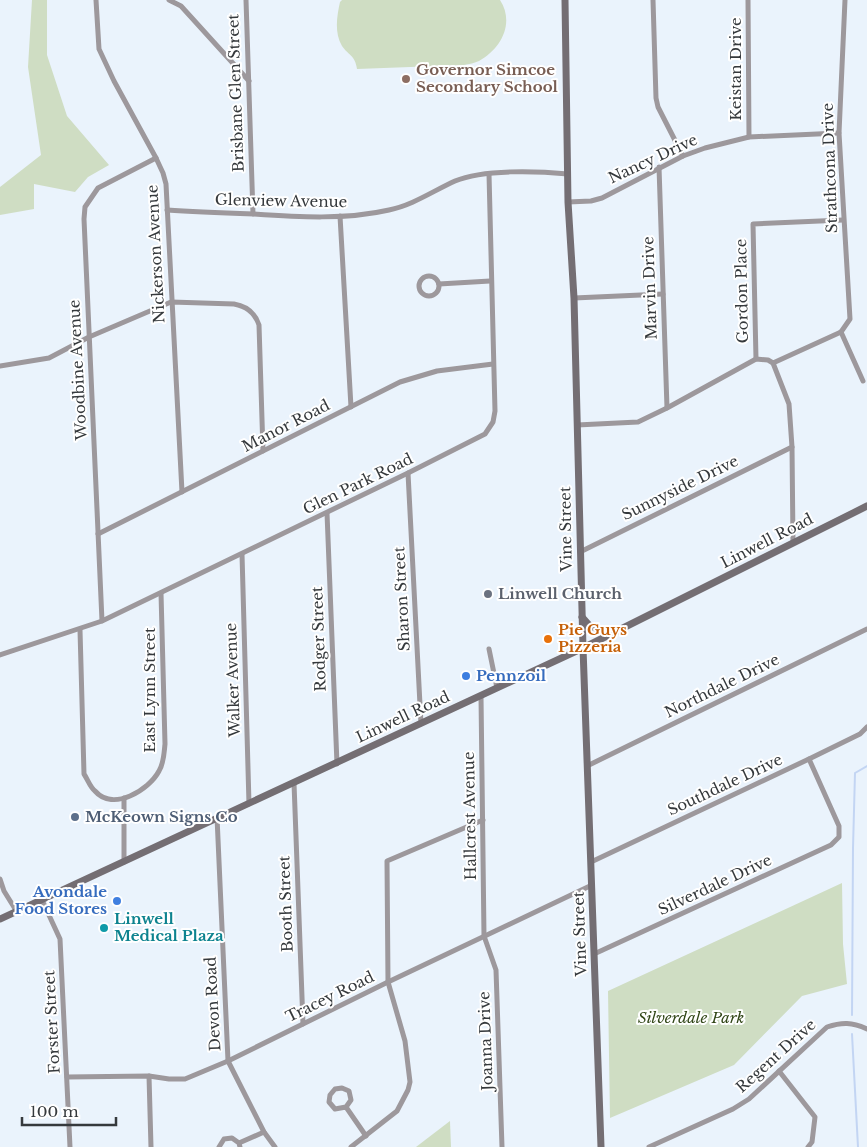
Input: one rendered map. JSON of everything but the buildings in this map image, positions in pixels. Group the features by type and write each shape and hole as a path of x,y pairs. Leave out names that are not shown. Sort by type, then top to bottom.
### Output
{"street":[{"name":"Nickerson Avenue","path":"96,0 99,49 114,81 156,158 166,184 182,492"},
{"path":"169,0 181,6 249,82"},
{"name":"Brisbane Glen Street","path":"246,0 253,214"},
{"name":"Vine Street","path":"565,0 568,202 574,298 582,617 601,1147"},
{"path":"653,0 656,98 658,107 682,156"},
{"name":"Keistan Drive","path":"748,0 749,137"},
{"name":"Strathcona Drive","path":"841,332 850,320 839,133 845,0"},
{"name":"Nancy Drive","path":"568,202 590,202 602,198 659,167 705,148 749,137 839,133"},
{"name":"Woodbine Avenue","path":"102,621 85,207 98,188 156,158"},
{"name":"Marvin Drive","path":"659,167 667,408"},
{"name":"Glenview Avenue","path":"167,210 312,217 340,216 389,210 424,197 457,180 489,174 523,172 568,174"},
{"name":"Glen Park Road","path":"0,655 80,630 102,621 327,513 485,434 493,422 495,411 490,281 489,174"},
{"path":"340,216 351,407"},
{"name":"Gordon Place","path":"756,359 753,224 844,220"},
{"path":"427,275 434,277 439,284 437,292 432,296 425,296 418,288 419,282 427,275"},
{"path":"439,284 490,281"},
{"path":"574,298 663,294"},
{"path":"0,366 49,358 89,337 171,302 243,306 256,316 259,325 263,452"},
{"path":"773,363 841,332 864,381"},
{"path":"577,425 638,422 756,359 768,360 773,363 789,404 794,542"},
{"name":"Manor Road","path":"98,534 400,382 457,367 493,364"},
{"name":"Sunnyside Drive","path":"580,552 792,447"},
{"name":"Sharon Street","path":"408,473 421,724"},
{"name":"Linwell Road","path":"0,919 583,648 867,506"},
{"name":"Rodger Street","path":"327,513 337,764"},
{"name":"Walker Avenue","path":"242,554 249,804"},
{"name":"East Lynn Street","path":"124,798 140,790 154,778 160,769 163,758 165,744 161,593"},
{"path":"582,617 590,626 611,634"},
{"name":"Northdale Drive","path":"587,766 867,629"},
{"path":"80,630 84,774 95,792 110,800 124,798 124,862"},
{"path":"489,648 497,688"},
{"name":"Hallcrest Avenue","path":"481,696 484,936"},
{"name":"Southdale Drive","path":"591,862 809,760 860,734 867,727"},
{"name":"Silverdale Drive","path":"594,954 831,845 839,837 839,826 809,760"},
{"name":"Booth Street","path":"294,783 303,1024"},
{"name":"Devon Road","path":"218,818 228,1061 264,1132 275,1147"},
{"path":"351,1147 397,1111 410,1082 405,1041 388,982 387,861 483,820"},
{"path":"0,879 4,891 17,912"},
{"name":"Tracey Road","path":"67,1077 149,1076 185,1079 228,1061 592,885"},
{"name":"Forster Street","path":"42,900 60,939 70,1147"},
{"name":"Joanna Drive","path":"484,936 496,970 502,1147"},
{"name":"Regent Drive","path":"648,1147 733,1109 749,1099 827,1027 841,1022 856,1024 867,1029"},
{"path":"778,1071 815,1117 812,1142 808,1147"},
{"path":"149,1076 151,1147"},
{"path":"342,1088 349,1091 351,1100 346,1108 335,1109 329,1102 330,1095 335,1089 342,1088"},
{"path":"346,1108 366,1136"},
{"path":"219,1147 221,1142 227,1138 232,1138 240,1145 264,1132"}],"green space":[{"path":"32,0 47,0 47,55 67,116 109,165 88,177 75,192 34,184 34,209 0,215 0,187 41,155 28,67"},
{"path":"342,0 500,0 504,9 506,26 494,50 474,63 357,69 355,61 339,41 337,18"},
{"name":"Silverdale Park","path":"842,883 843,944 847,984 802,996 734,1065 610,1118 608,991"},
{"path":"450,1121 451,1147 416,1147"}],"waterway":[{"path":"852,1015 855,773 867,766"},
{"path":"852,1034 858,1147"}],"place":[{"name":"Governor Simcoe Secondary School","path":"406,79"},
{"name":"Linwell Church","path":"488,594"},
{"name":"Pie Guys Pizzeria","path":"548,639"},
{"name":"Pennzoil","path":"466,676"},
{"name":"McKeown Signs Co","path":"75,817"},
{"name":"Avondale Food Stores","path":"117,901"},
{"name":"Linwell Medical Plaza","path":"104,928"}]}
